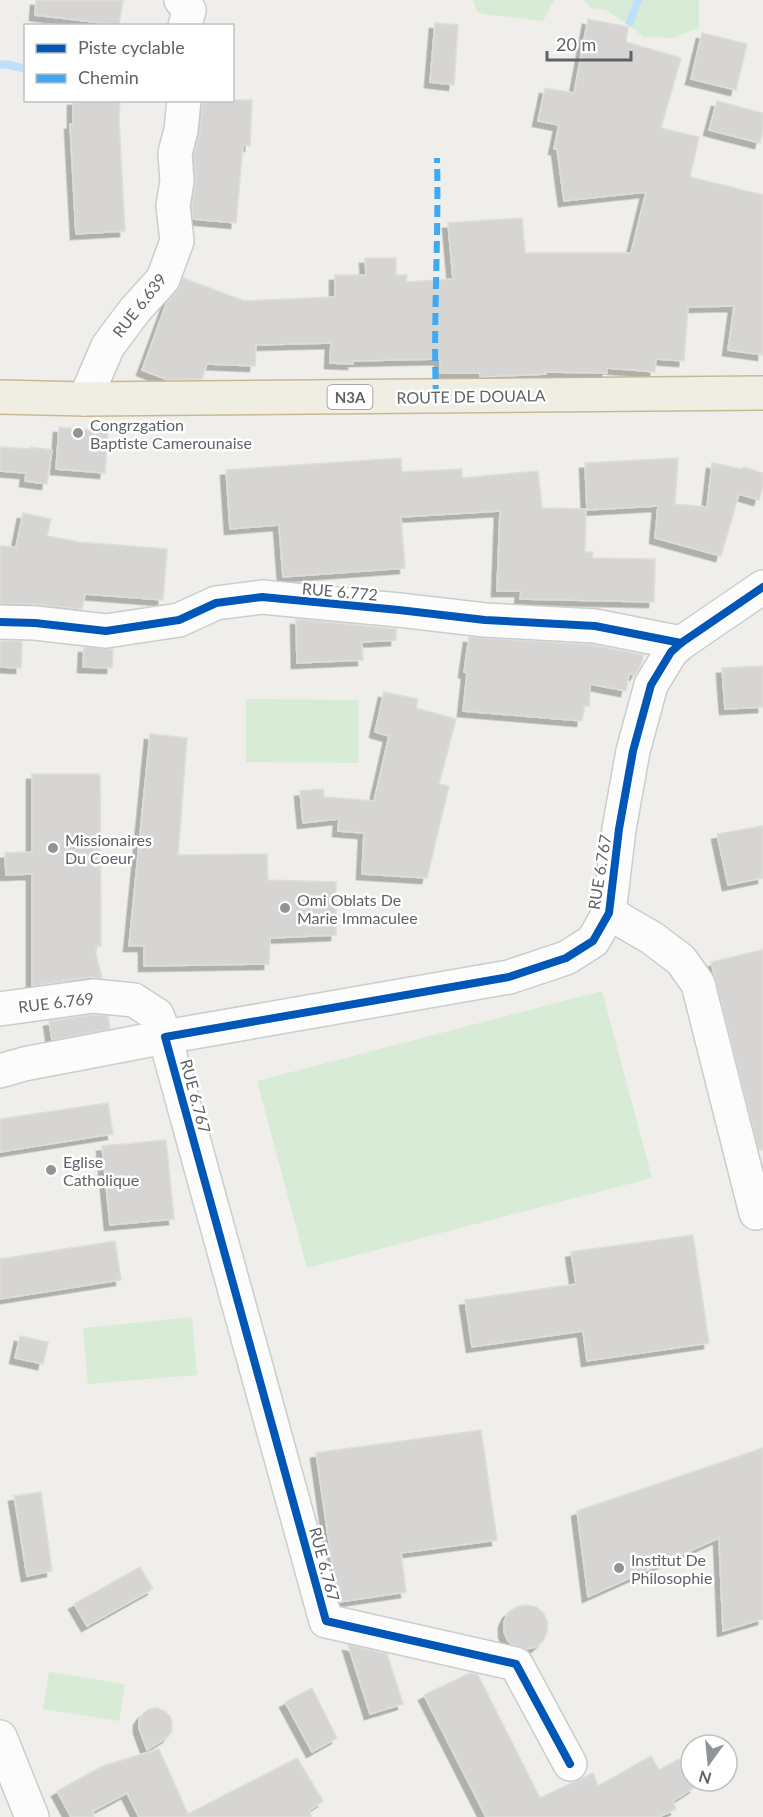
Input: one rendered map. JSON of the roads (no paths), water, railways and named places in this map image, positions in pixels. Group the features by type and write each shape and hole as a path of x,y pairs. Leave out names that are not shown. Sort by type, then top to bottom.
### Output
{"highway":[{"name":"ROUTE DE DOUALA","path":"0,397 85,399 763,393"}],"street":[{"path":"181,0 189,10 186,24"},
{"name":"RUE 6.639","path":"85,399 108,346 135,310 164,279 177,241 173,206 177,181 175,153 181,130 184,102"},
{"name":"RUE 6.767","path":"570,1764 516,1664 326,1621 165,1037 509,977 566,958 593,941 609,913 619,829 633,751 651,685 671,652 681,643 763,587"},
{"name":"RUE 6.772","path":"0,622 35,623 106,631 179,620 216,603 262,597 484,620 595,626 681,643"},
{"path":"609,913 652,938 681,960 698,984 756,1213"},
{"name":"RUE 6.769","path":"0,1009 93,996 134,1000 157,1015 165,1037"},
{"path":"0,1071 24,1064 165,1037"},
{"path":"0,1737 6,1767 32,1817"}],"waterway":[{"path":"630,22 638,0"},
{"path":"0,65 24,69"}],"place":[{"name":"Congrzgation Baptiste Camerounaise","path":"78,433"},
{"name":"Missionaires Du Coeur","path":"53,848"},
{"name":"Omi Oblats De Marie Immaculee","path":"285,908"},
{"name":"Eglise Catholique","path":"51,1170"},
{"name":"Institut De Philosophie","path":"619,1568"}]}
